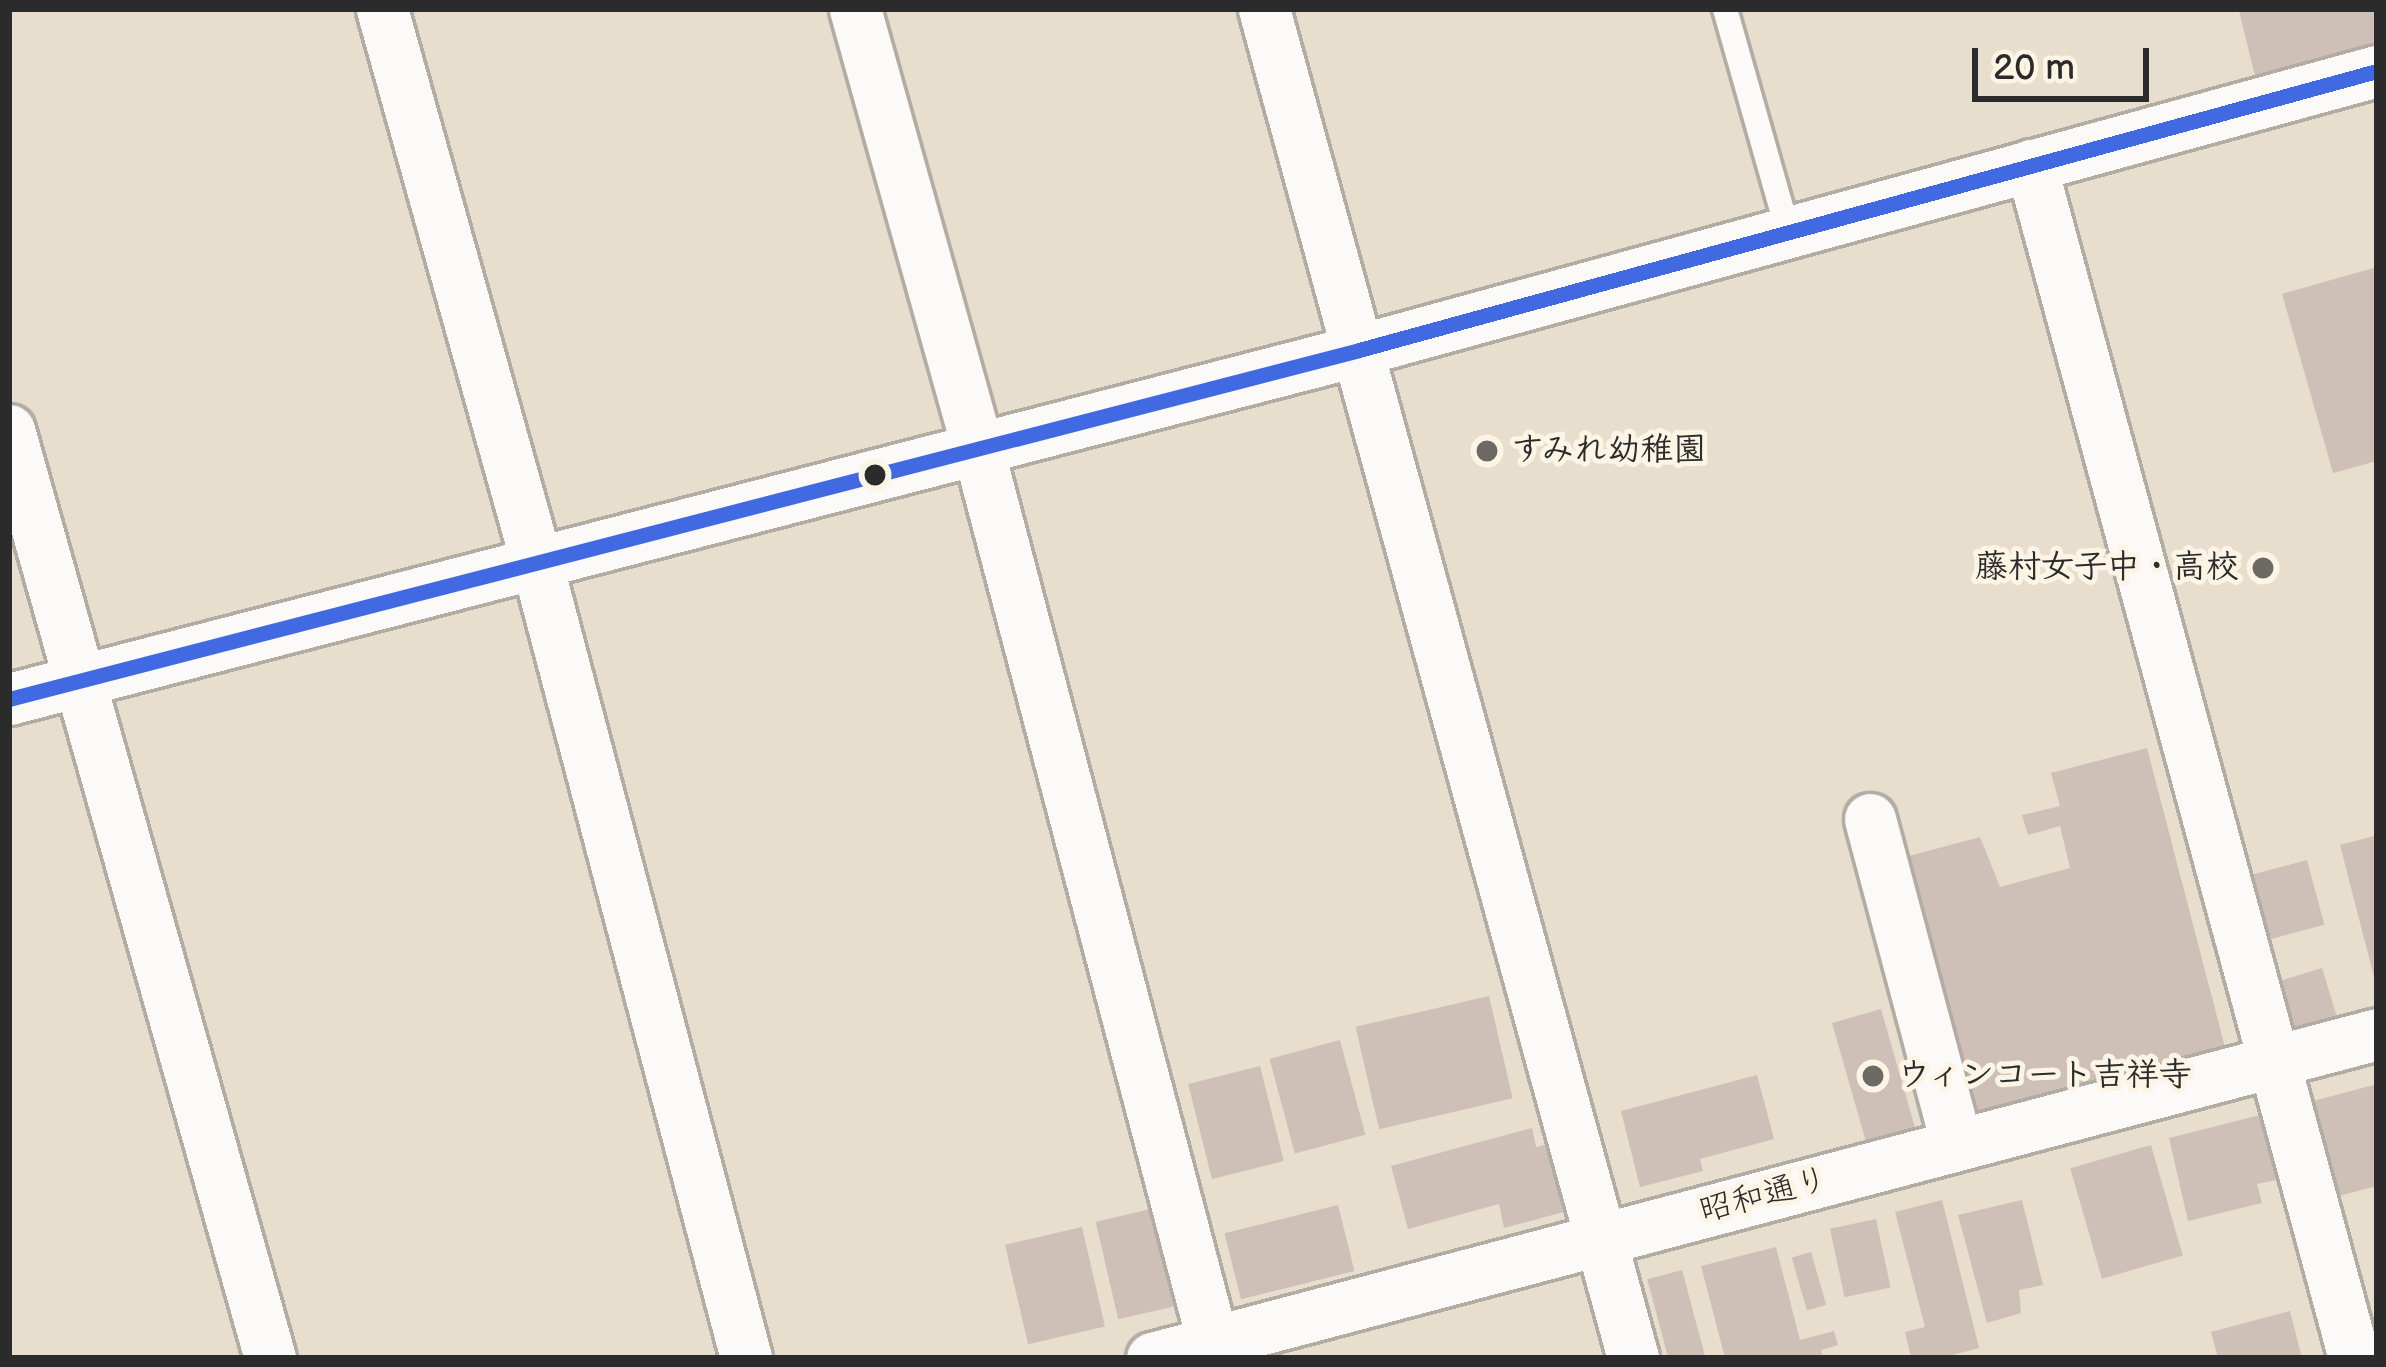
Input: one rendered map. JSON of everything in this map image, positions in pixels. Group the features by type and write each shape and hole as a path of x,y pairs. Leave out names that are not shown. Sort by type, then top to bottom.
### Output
{"street":[{"path":"382,9 537,564 746,1358"},
{"path":"855,9 977,448 1214,1350"},
{"path":"1264,9 1633,1358"},
{"path":"9,699 1359,350 2377,71"},
{"path":"2031,165 2354,1358"},
{"path":"9,430 271,1358"},
{"path":"1870,820 1957,1145"},
{"name":"昭和通り","path":"1152,1358 1214,1350 1600,1240 2377,1034"}],"lane":[{"path":"1725,9 1788,232"}],"building":[{"path":"2377,9 2377,53 2257,84 2239,11"},
{"path":"2377,267 2377,461 2333,473 2282,294"},
{"path":"2147,748 2227,1055 1979,1121 1909,856 1980,837 2000,887 2070,868 2060,826 2028,835 2022,815 2060,806 2051,773"},
{"path":"2377,835 2377,981 2375,981 2340,845"},
{"path":"2307,860 2324,925 2261,942 2243,877"},
{"path":"2322,968 2339,1024 2287,1041 2269,984"},
{"path":"1489,996 1513,1098 1379,1129 1356,1027"},
{"name":"ウィンコート吉祥寺","path":"1881,1009 1915,1129 1866,1143 1832,1023"},
{"path":"1340,1040 1365,1135 1295,1154 1269,1059"},
{"path":"1260,1066 1284,1161 1212,1179 1188,1084"},
{"path":"1757,1075 1774,1139 1700,1159 1703,1171 1640,1187 1621,1111"},
{"path":"2377,1084 2377,1186 2331,1198 2306,1103"},
{"path":"2260,1115 2276,1180 2257,1184 2262,1203 2188,1221 2169,1138"},
{"path":"1532,1128 1536,1147 1553,1143 1571,1210 1504,1228 1499,1204 1408,1229 1391,1166"},
{"path":"2151,1145 2183,1256 2102,1279 2070,1168"},
{"path":"1942,1200 1979,1348 1941,1358 1911,1358 1905,1332 1925,1327 1895,1212"},
{"path":"2022,1200 2043,1285 2019,1290 2021,1313 1987,1323 1958,1215"},
{"path":"1338,1205 1354,1271 1241,1299 1224,1233"},
{"path":"1160,1207 1182,1304 1118,1319 1096,1222"},
{"path":"1876,1219 1891,1287 1845,1297 1830,1229"},
{"path":"1082,1227 1105,1326 1028,1344 1005,1245"},
{"path":"1776,1247 1800,1340 1834,1331 1838,1345 1821,1350 1823,1358 1725,1358 1701,1266"},
{"path":"1811,1252 1826,1305 1807,1310 1792,1258"},
{"path":"1682,1270 1706,1358 1668,1358 1647,1279"},
{"path":"2290,1311 2302,1358 2218,1358 2211,1332"}],"transit line":[{"path":"9,699 1359,350 2377,71"}],"place":[{"name":"すみれ幼稚園","path":"1487,451"},
{"name":"藤村女子中・高校","path":"2263,568"},
{"name":"ウィンコート吉祥寺","path":"1873,1076"}]}
